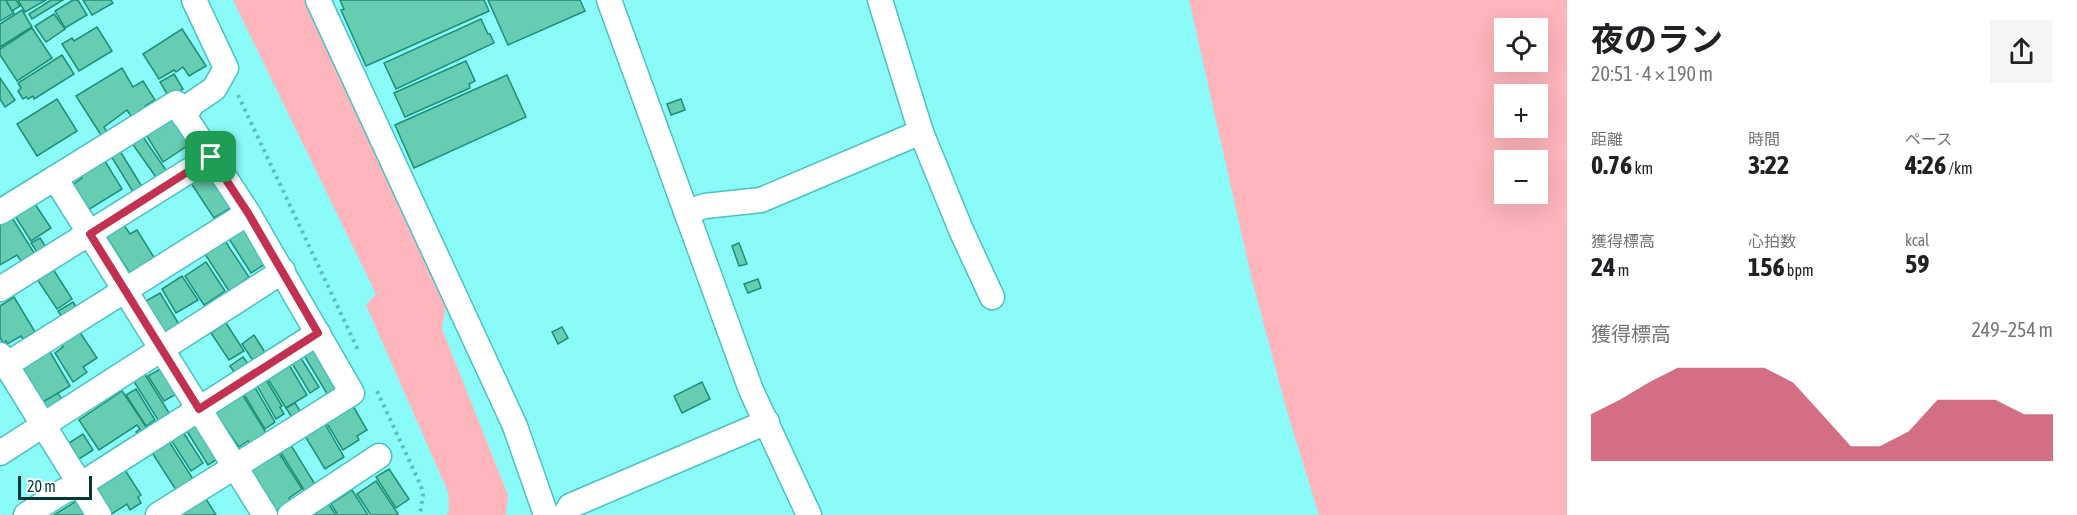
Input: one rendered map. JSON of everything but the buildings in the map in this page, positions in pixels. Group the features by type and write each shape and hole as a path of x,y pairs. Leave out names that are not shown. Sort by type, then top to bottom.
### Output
{"street":[{"path":"184,116 193,103 214,89 226,68 194,0"},
{"path":"318,0 515,426 546,515"},
{"path":"609,0 751,390 809,515"},
{"path":"880,0 921,132 961,230 992,297"},
{"path":"0,212 176,103 248,213 352,393 158,515"},
{"path":"686,212 705,206 761,200 921,132"},
{"path":"0,289 211,157"},
{"path":"55,178 265,515"},
{"path":"99,515 3,360 125,290 248,213"},
{"path":"0,453 283,271"},
{"path":"26,515 64,491 80,485 318,333"},
{"path":"565,515 570,506 767,422"},
{"path":"290,515 380,456"}],"path":[{"path":"226,68 362,358"},
{"path":"377,391 421,486 423,495 420,515"}],"shaded area":[{"path":"233,0 305,0 446,306 442,329 508,495 506,515 447,515 448,492 366,305 376,294"},
{"path":"1189,0 1567,0 1567,515 1319,515 1286,408 1252,280"}],"route":[{"path":"211,157 248,213 318,333 199,409 90,234 211,157"}]}
